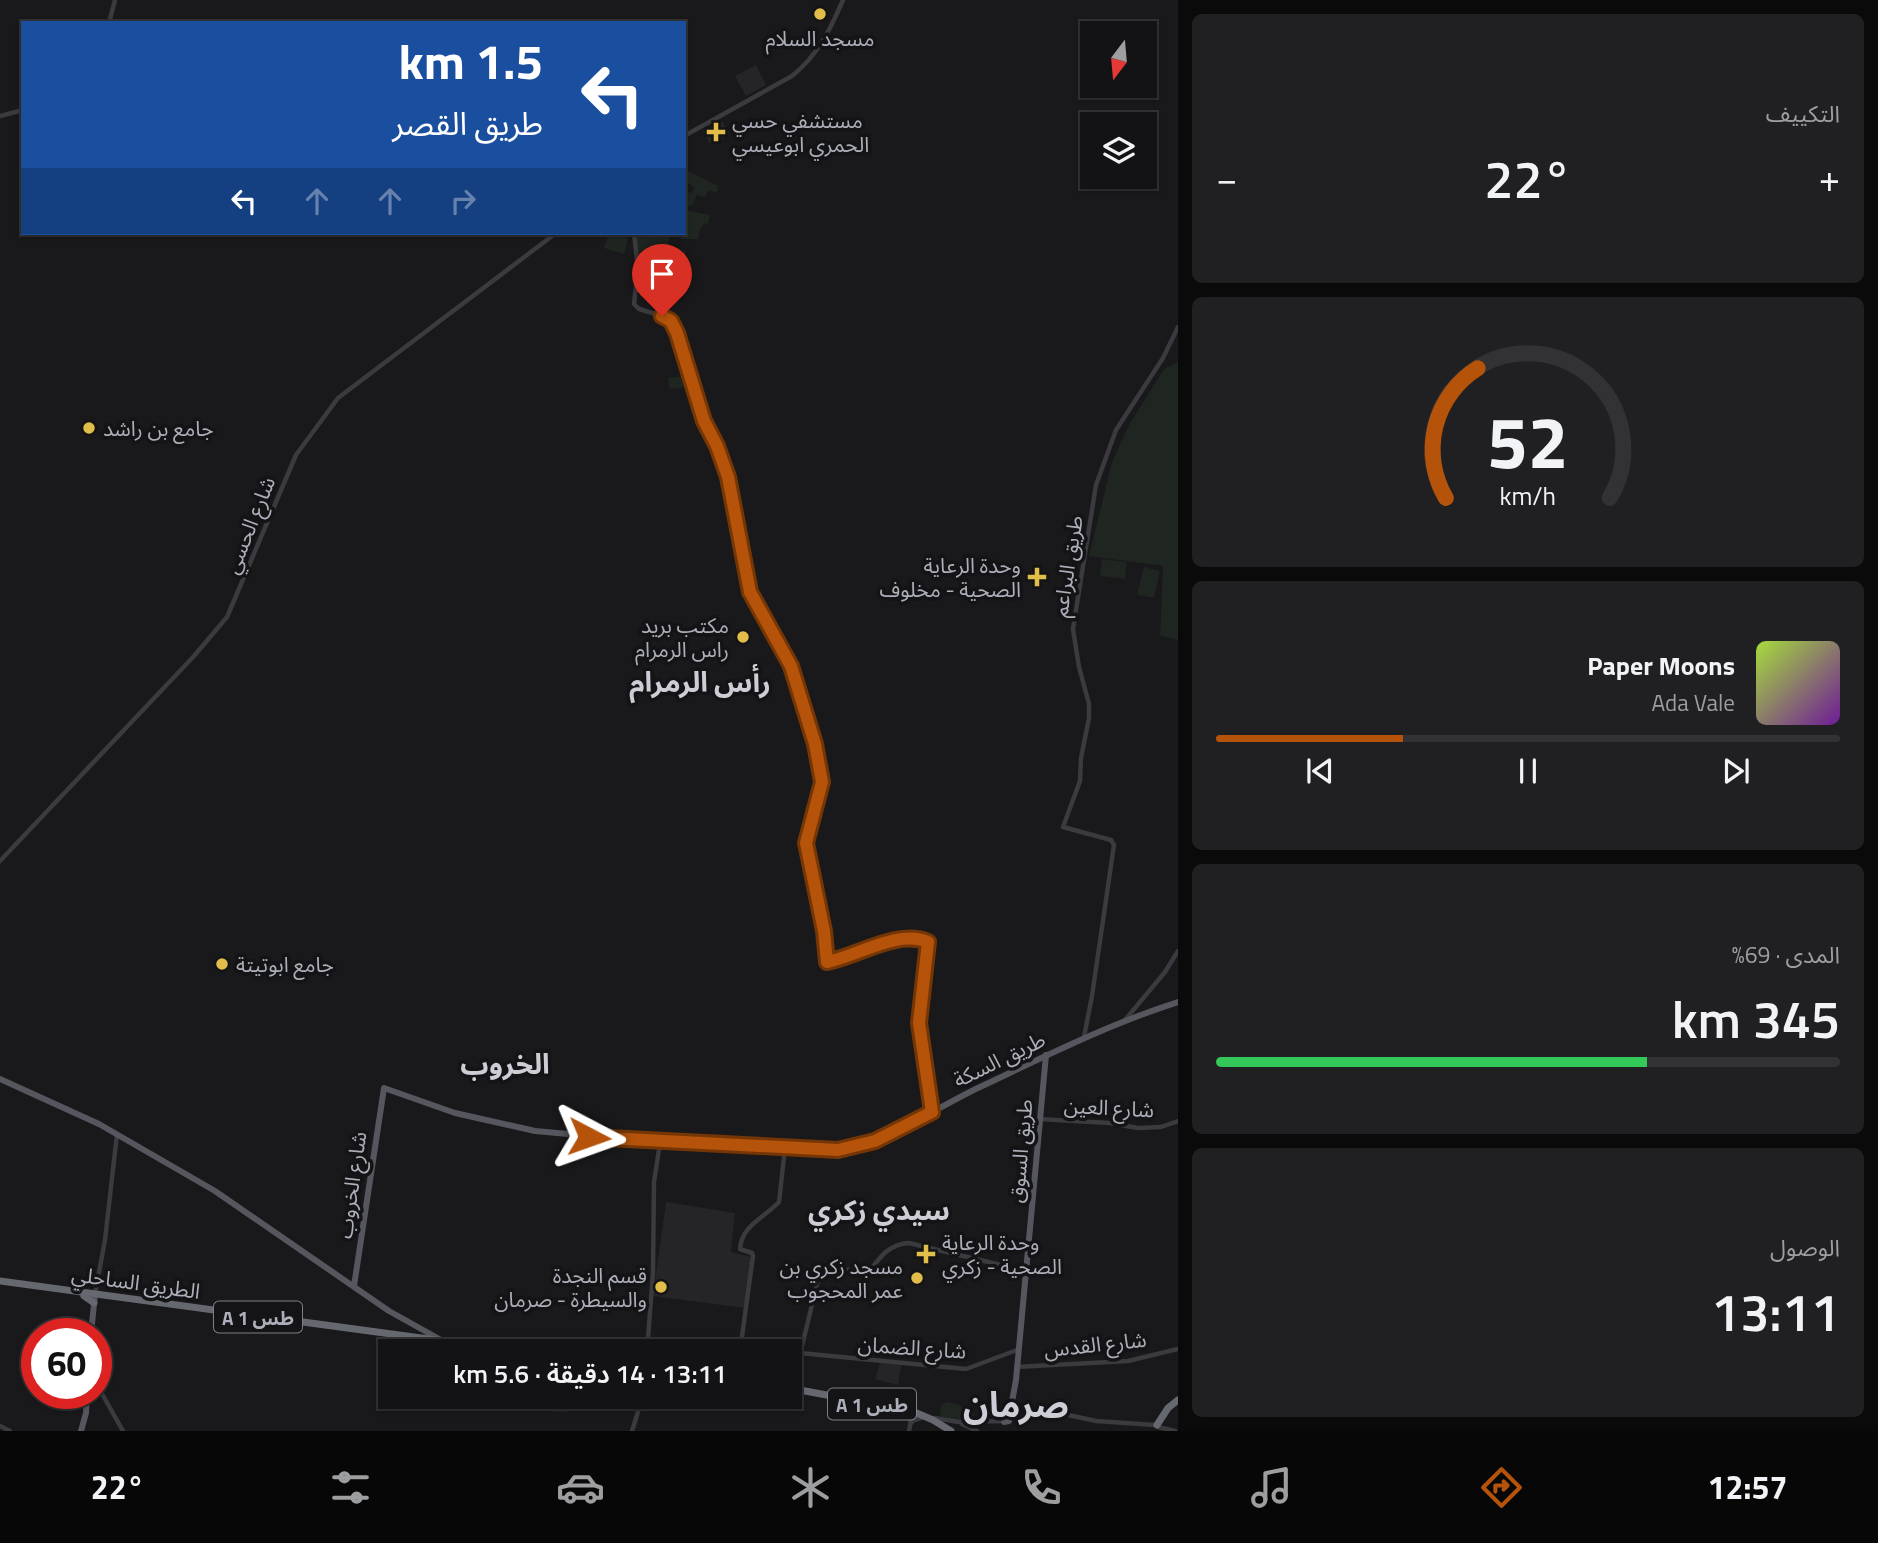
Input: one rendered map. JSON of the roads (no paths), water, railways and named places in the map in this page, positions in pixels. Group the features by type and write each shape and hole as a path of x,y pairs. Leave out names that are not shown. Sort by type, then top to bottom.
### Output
{"highway":[{"name":"الطريق الساحلي","path":"0,1283 410,1339"},
{"path":"420,1338 426,1335 425,1331"},
{"name":"الطريق الساحلي","path":"360,1332 428,1339"},
{"name":"A 1 طس","path":"802,1392 922,1417"},
{"name":"A 1 طس","path":"831,1398 899,1408 948,1430"},
{"path":"1155,1428 1168,1408 1178,1399"}],"main road":[{"name":"طريق السكة","path":"383,1088 455,1114 535,1131 658,1144 838,1150 888,1136 1084,1037 1178,1002"},
{"name":"طريق السوق","path":"1005,1420 1011,1408 1016,1367 1044,1056"},
{"path":"0,1079 120,1137 215,1191 389,1311 439,1339"},
{"name":"شارع الخروب","path":"354,1286 383,1088"},
{"name":"طريق السوق","path":"1003,1431 1016,1367 1025,1271"},
{"path":"94,1318 96,1295"},
{"path":"1011,1408 1012,1412 1019,1416"},
{"path":"81,1429 84,1409"}],"street":[{"path":"110,21 115,0"},
{"path":"686,135 792,76 804,66 824,41 843,0"},
{"path":"0,116 21,111"},
{"name":"شارع الحسي","path":"0,862 194,656 227,617 296,455 338,398 554,235"},
{"path":"634,235 638,269 634,304 639,309 666,317 677,333 704,421 717,446 728,477 750,592 791,666 815,744 822,782 806,843 824,931 827,962 897,940 920,939 928,942 919,1023 932,1112"},
{"path":"528,248 535,250"},
{"name":"طريق البراعم","path":"1084,1037 1114,845 1110,839 1063,827 1080,781 1081,759 1090,711 1073,638 1074,618 1093,497 1103,461 1120,424 1154,373 1178,327"},
{"path":"1124,1021 1165,972 1178,951"},
{"name":"شارع العين","path":"1039,1119 1110,1123 1137,1128 1178,1121"},
{"path":"96,1295 120,1137"},
{"path":"648,1339 658,1144"},
{"path":"742,1339 753,1256 752,1253 740,1249 741,1241 757,1220 779,1202 785,1149"},
{"path":"802,1345 821,1267 869,1272 886,1251 900,1244 909,1244 1025,1271"},
{"name":"شارع القدس","path":"1016,1367 1128,1361 1178,1349"},
{"name":"شارع الضمان","path":"802,1353 966,1369 1016,1352"},
{"path":"111,1409 123,1431"},
{"path":"632,1431 639,1409"},
{"path":"909,1415 911,1424"},
{"path":"948,1430 951,1423 1063,1415 1098,1423 1155,1428"},
{"path":"1005,1420 1019,1416 1073,1415 1096,1421 1175,1431"},
{"path":"909,1431 914,1420 922,1417 959,1422 977,1431"},
{"path":"0,1426 10,1431"}],"place":[{"name":"مسجد السلام","path":"820,14"},
{"name":"مستشفي حسي الحمري ابوعيسي","path":"716,132"},
{"name":"جامع بن راشد","path":"89,428"},
{"name":"وحدة الرعاية الصحية - مخلوف","path":"1037,577"},
{"name":"مكتب بريد راس الرمرام","path":"743,637"},
{"name":"جامع ابوتيتة","path":"222,964"},
{"name":"وحدة الرعاية الصحية - زكري","path":"926,1254"},
{"name":"مسجد زكري بن عمر المحجوب","path":"917,1278"},
{"name":"قسم النجدة والسيطرة - صرمان","path":"661,1287"}],"district":[{"name":"رأس الرمرام","path":"700,681"},
{"name":"الخروب","path":"505,1063"},
{"name":"سيدي زكري","path":"879,1209"},
{"name":"صرمان","path":"1016,1404"}]}
